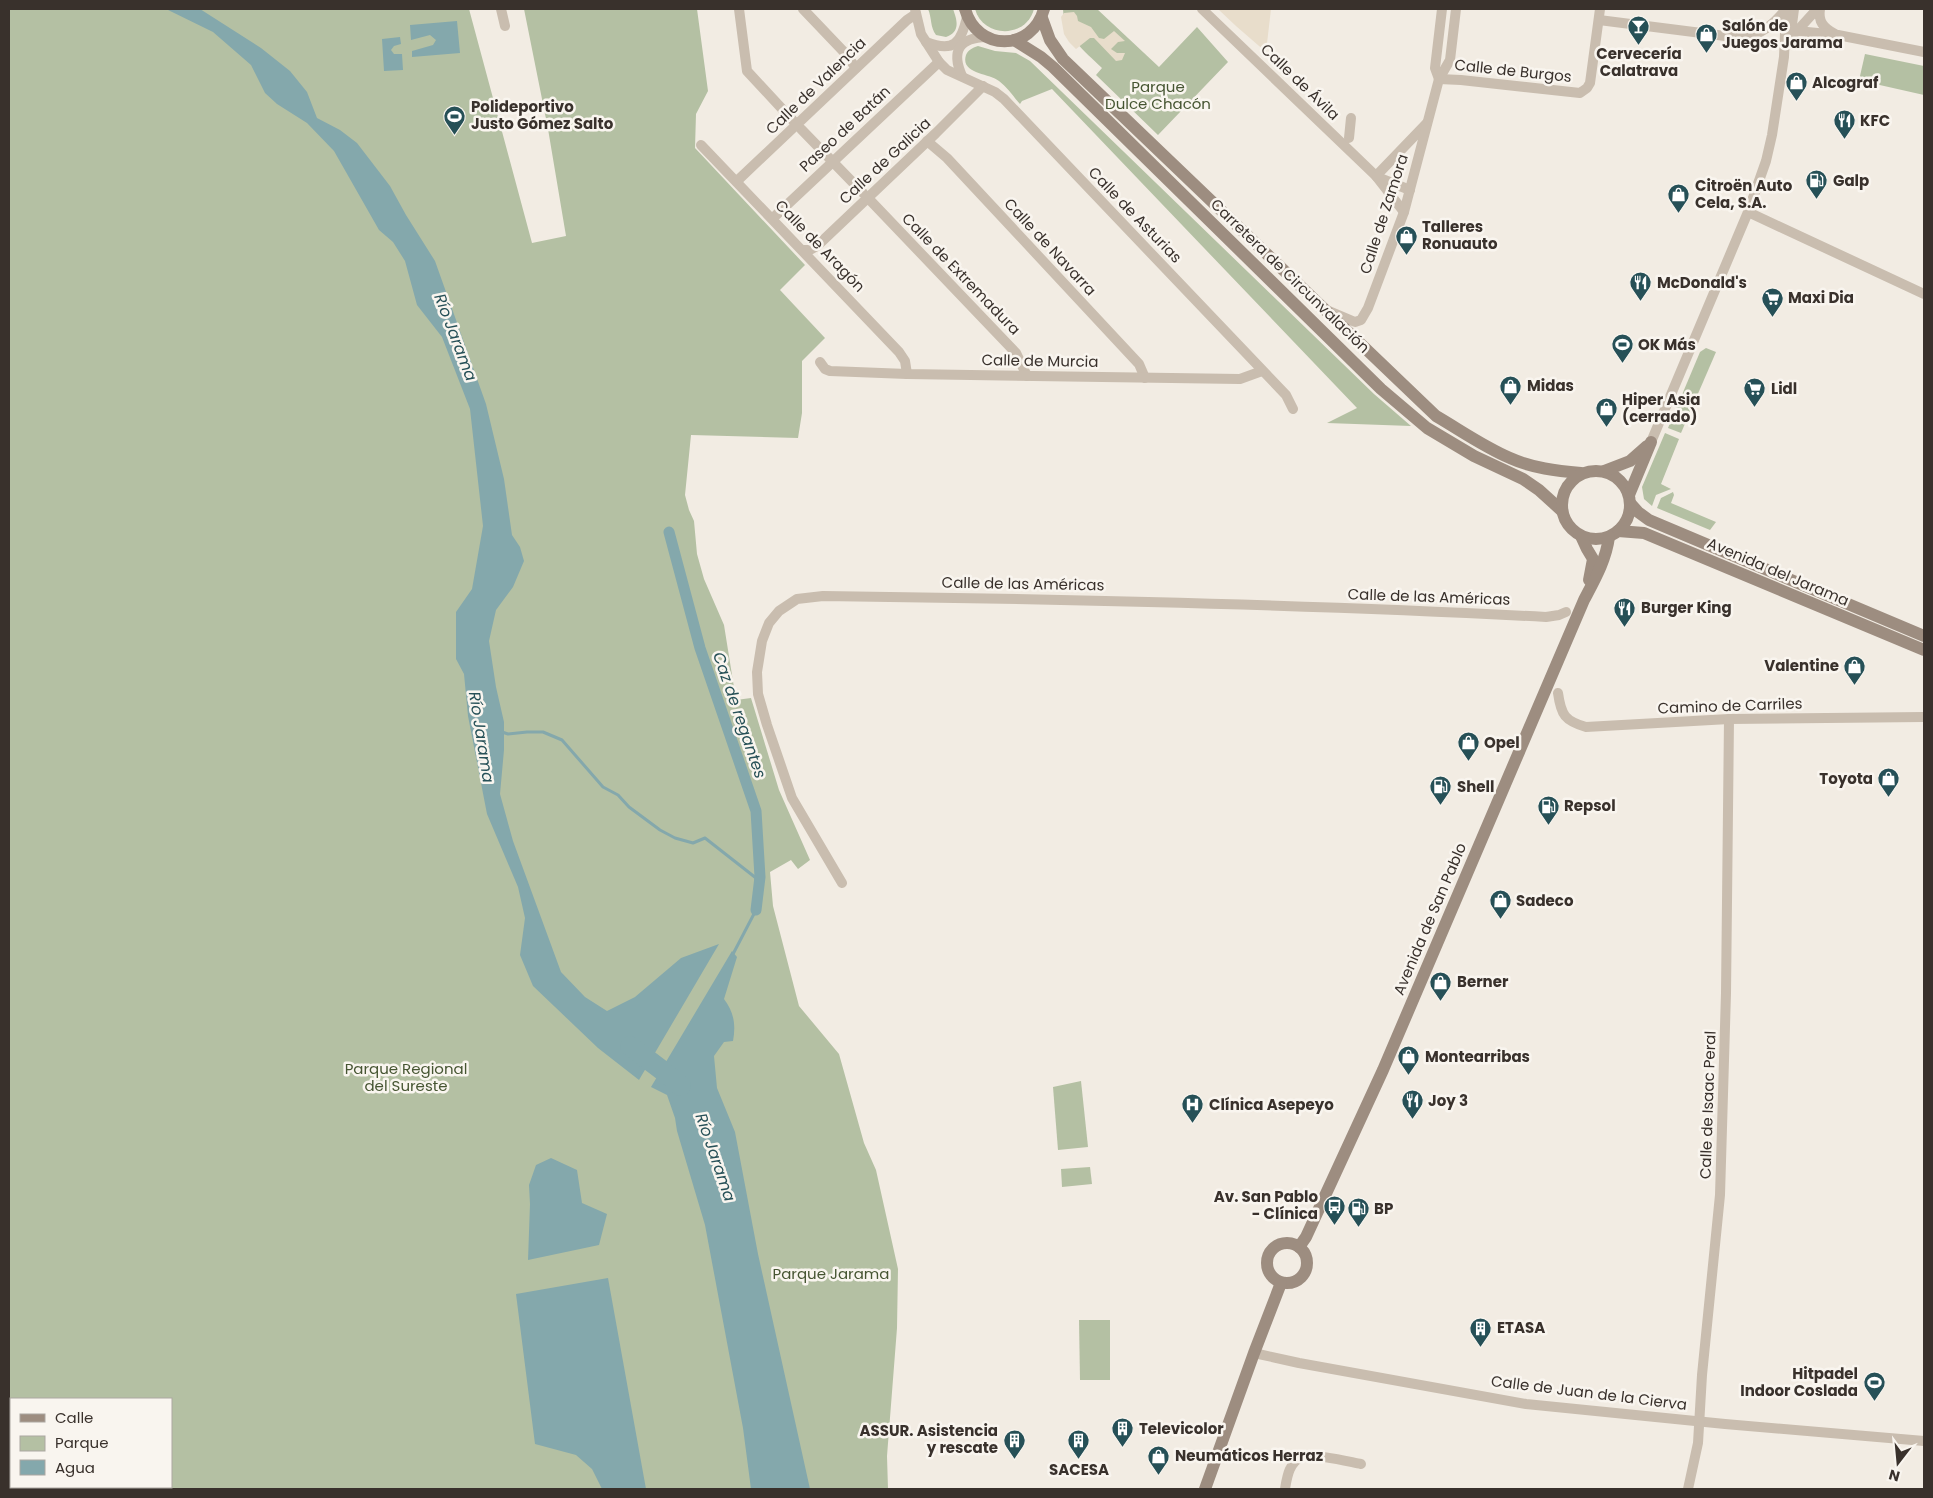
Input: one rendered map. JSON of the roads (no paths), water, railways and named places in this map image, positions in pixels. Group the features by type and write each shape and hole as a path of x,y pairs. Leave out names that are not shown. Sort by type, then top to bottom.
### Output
{"main road":[{"path":"966,13 972,25 986,37 1005,42 1026,36 1035,28 1043,13"},
{"name":"Carretera de Circunvalación","path":"1043,13 1050,40 1063,60 1436,416 1510,458 1550,470 1581,474"},
{"name":"Carretera de Circunvalación","path":"1014,40 1041,56 1381,389 1427,428 1474,456 1523,479 1539,490 1561,510"},
{"path":"1651,442 1629,499 1627,518 1614,534 1590,539 1572,530 1565,521 1561,510 1561,499 1565,488 1572,480 1592,470 1604,471 1630,461 1640,454 1651,442"},
{"path":"1604,471 1619,480 1629,499"},
{"name":"Avenida del Jarama","path":"1629,499 1638,512 1649,520 1924,636"},
{"name":"Avenida del Jarama","path":"1614,534 1644,533 1924,650"},
{"name":"Avenida de San Pablo","path":"1299,1247 1306,1237 1384,1070 1584,600 1614,534"},
{"name":"Avenida de San Pablo","path":"1581,536 1586,549 1593,559 1584,600"},
{"path":"1291,1243 1304,1251 1307,1260 1304,1271 1294,1282 1282,1283 1271,1276 1268,1270 1268,1256 1278,1245 1291,1243"},
{"path":"1205,1489 1254,1352 1282,1283"}],"street":[{"path":"500,9 505,26"},
{"name":"Calle de Extremadura","path":"739,9 747,72 1016,353 1027,376"},
{"path":"803,9 844,52 856,68"},
{"name":"Calle de Ávila","path":"1202,9 1376,176 1404,212"},
{"name":"Calle de Zamora","path":"1439,79 1435,68 1442,9"},
{"name":"Calle de Zamora","path":"1326,310 1355,322 1361,320 1365,315 1404,212 1439,79 1450,60 1456,9"},
{"path":"1600,9 1599,20 1741,38 1760,33 1770,27 1789,9"},
{"path":"1789,9 1794,34"},
{"path":"1651,442 1748,212 1766,160 1772,135 1784,57 1789,9"},
{"path":"1784,57 1794,34 1818,9"},
{"path":"1818,9 1821,22 1826,29 1838,35"},
{"path":"916,11 918,25 939,62"},
{"name":"Calle de Valencia","path":"737,181 799,127 856,68 916,11"},
{"path":"926,42 935,46 952,45 960,40 966,13"},
{"name":"Calle de Burgos","path":"1439,79 1576,93 1584,91 1590,83 1599,20"},
{"path":"1794,34 1838,35 1924,52"},
{"path":"962,76 957,61 957,53 960,46 967,40 986,37"},
{"name":"Calle de Asturias","path":"939,62 947,70 995,92 1004,99 1286,395 1293,409"},
{"name":"Paseo de Batán","path":"772,218 939,62"},
{"name":"Calle de Galicia","path":"803,250 810,250 817,246 865,196 928,141 983,86"},
{"path":"1349,138 1351,118"},
{"path":"1376,176 1429,122"},
{"name":"Calle de Navarra","path":"928,141 947,158 1139,364 1145,378"},
{"name":"Calle de Aragón","path":"701,145 900,352 905,361 907,374"},
{"name":"Calle de Ávila","path":"1376,176 1410,190"},
{"path":"1748,212 1924,294"},
{"name":"Calle de Murcia","path":"820,362 825,368 830,370 907,374 1240,379 1262,371"},
{"name":"Calle de las Américas","path":"842,883 792,798 758,694 757,672 762,641 767,629 780,611 797,599 823,596 1069,599 1456,612 1546,617 1566,612"},
{"name":"Camino de Carriles","path":"1558,693 1559,706 1565,716 1571,722 1586,727 1730,719 1924,717"},
{"name":"Calle de Isaac Peral","path":"1688,1489 1698,1443 1702,1374 1720,1195 1726,993 1730,719"},
{"name":"Calle de Juan de la Cierva","path":"1254,1352 1299,1363 1526,1404 1924,1441"},
{"path":"1288,1489 1288,1474 1292,1465 1303,1456 1361,1464"}],"water":[{"path":"166,9 200,9 261,48 290,71 307,92 317,118 340,130 357,143 390,186 435,261 486,404 504,479 512,535 520,547 524,561 513,587 496,610 489,641 504,722 504,750 500,794 513,841 561,972 585,997 607,1011 635,997 681,958 719,944 639,1080 598,1048 533,986 520,955 525,918 518,887 487,814 468,716 464,674 456,659 456,612 472,589 483,526 470,409 442,337 417,305 405,261 393,242 379,230 334,151 307,123 277,104 265,93 251,65 213,32"},
{"path":"457,21 460,53 412,57 412,51 433,45 436,40 430,35 411,40 410,25"},
{"path":"400,37 401,44 394,46 391,50 394,54 402,54 403,70 384,71 382,39"},
{"path":"732,951 737,957 724,999 732,1014 734,1035 733,1041 724,1042 714,1056 717,1088 735,1132 758,1254 810,1489 751,1489 743,1428 705,1225 667,1095 651,1087"},
{"path":"551,1158 577,1170 582,1203 607,1214 599,1245 528,1260 529,1185 536,1165"},
{"path":"608,1278 646,1489 602,1489 592,1469 576,1455 535,1444 516,1294"}],"waterway":[{"name":"Caz de regantes","path":"669,532 700,648 756,811 760,877 756,910"},
{"path":"502,732 508,734 543,732 562,740 603,787 618,795 629,807 660,830 675,838 693,843 705,838 756,878 756,910 732,956"},
{"name":"Río Jarama","path":"630,1046 681,1086"}],"place":[{"name":"Cervecería Calatrava","path":"1639,45"},
{"name":"Salón de Juegos Jarama","path":"1706,54"},
{"name":"Alcograf","path":"1796,102"},
{"name":"Polideportivo Justo Gómez Salto","path":"455,135"},
{"name":"KFC","path":"1844,140"},
{"name":"Galp","path":"1817,200"},
{"name":"Citroën Auto Cela, S.A.","path":"1679,214"},
{"name":"Talleres Ronuauto","path":"1406,255"},
{"name":"McDonald's","path":"1641,302"},
{"name":"Maxi Dia","path":"1772,317"},
{"name":"OK Más","path":"1622,364"},
{"name":"Midas","path":"1511,405"},
{"name":"Lidl","path":"1755,408"},
{"name":"Hiper Asia (cerrado)","path":"1606,428"},
{"name":"Burger King","path":"1625,627"},
{"name":"Valentine","path":"1855,685"},
{"name":"Opel","path":"1468,762"},
{"name":"Toyota","path":"1889,798"},
{"name":"Shell","path":"1441,806"},
{"name":"Repsol","path":"1548,825"},
{"name":"Sadeco","path":"1500,920"},
{"name":"Berner","path":"1441,1001"},
{"name":"Montearribas","path":"1409,1076"},
{"name":"Joy 3","path":"1412,1120"},
{"name":"Clínica Asepeyo","path":"1193,1124"},
{"name":"Av. San Pablo - Clínica","path":"1334,1225"},
{"name":"BP","path":"1358,1228"},
{"name":"ETASA","path":"1481,1347"},
{"name":"Hitpadel Indoor Coslada","path":"1874,1402"},
{"name":"Televicolor","path":"1123,1448"},
{"name":"ASSUR. Asistencia y rescate","path":"1014,1459"},
{"name":"SACESA","path":"1079,1460"},
{"name":"Neumáticos Herraz","path":"1159,1475"}],"park label":[{"name":"Parque Dulce Chacón","path":"1158,96"},
{"name":"Parque Regional del Sureste","path":"406,1078"},
{"name":"Parque Jarama","path":"831,1274"}]}
